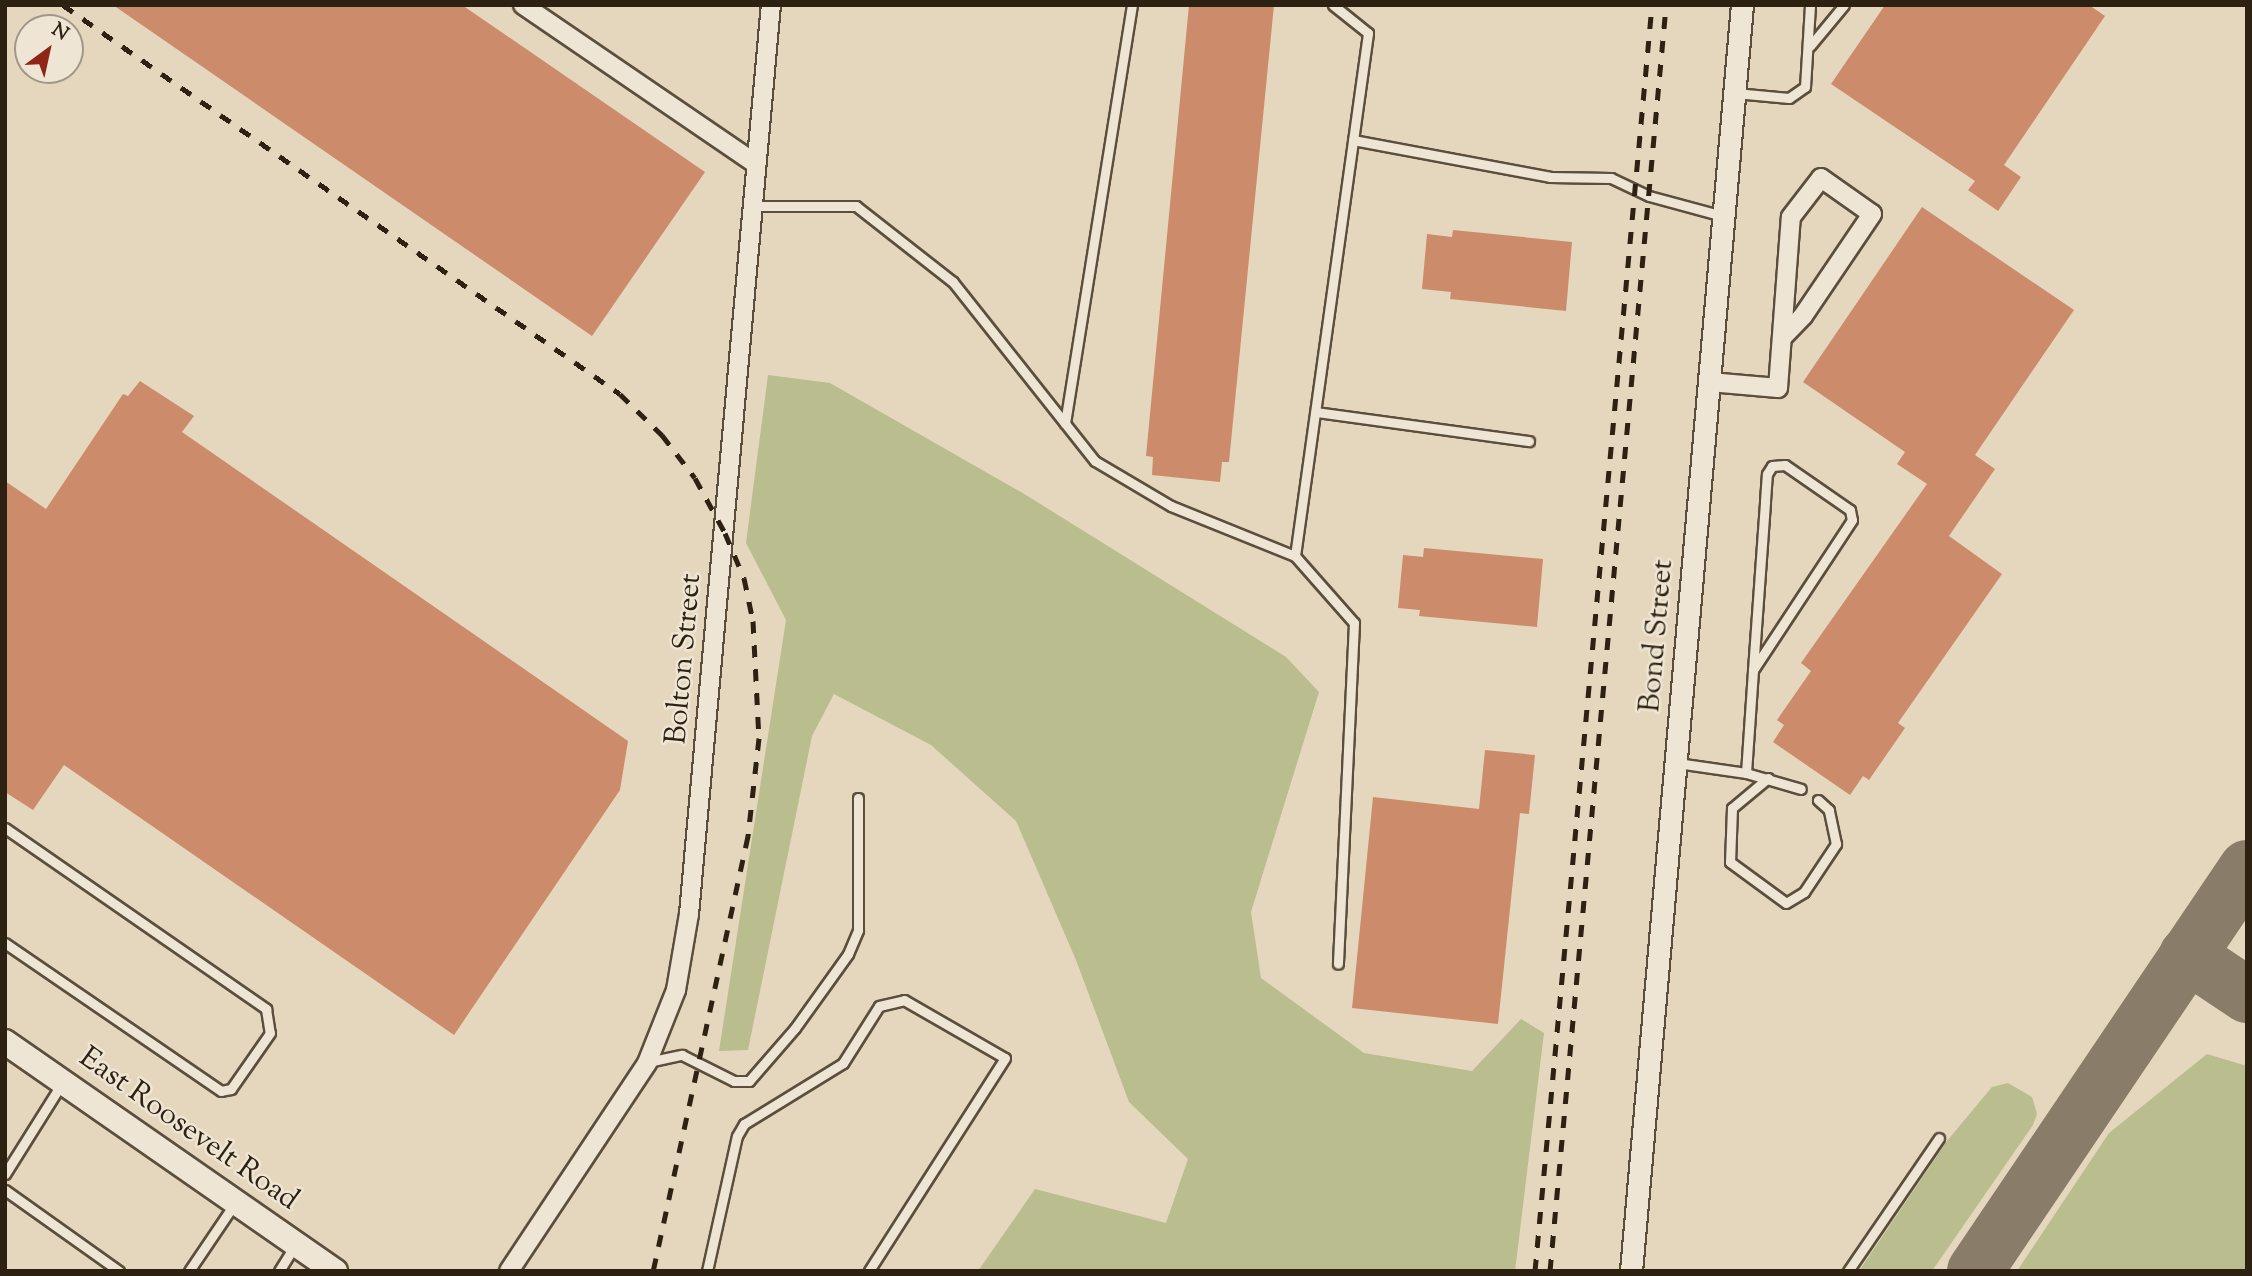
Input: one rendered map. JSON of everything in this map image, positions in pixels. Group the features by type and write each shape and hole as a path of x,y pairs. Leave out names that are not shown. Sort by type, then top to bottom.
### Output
{"main road":[{"name":"East Roosevelt Road","path":"5,1042 335,1271"}],"street":[{"path":"523,5 756,164"},
{"name":"Bolton Street","path":"509,1271 647,1063 676,990 689,914 771,5"},
{"name":"Bond Street","path":"1630,1271 1742,5"},
{"path":"1710,382 1778,388 1791,217 1821,178 1872,214 1803,316 1782,338"}],"lane":[{"path":"1065,424 1132,5"},
{"path":"1295,556 1368,33 1333,5"},
{"path":"1734,93 1789,98 1805,87 1810,46 1810,5"},
{"path":"1810,46 1844,5"},
{"path":"1353,140 1550,177 1611,178 1648,196 1724,216"},
{"path":"753,205 856,206 953,282 1095,461 1171,506 1295,556 1354,623 1338,964"},
{"path":"1316,412 1530,441"},
{"path":"1746,773 1766,474 1772,466 1784,465 1850,510 1852,520 1753,670"},
{"path":"1676,763 1746,773 1801,789"},
{"path":"1768,778 1732,808 1730,862 1786,903 1804,892 1836,844 1829,810 1818,800"},
{"path":"647,1063 682,1055 734,1081 749,1081 795,1028 848,954 858,930 858,798"},
{"path":"5,828 266,1009 270,1033 231,1089 221,1091 5,943"},
{"path":"707,1271 731,1164 744,1124 843,1063 879,1006 892,1000 924,1009 1005,1058 869,1271"},
{"path":"5,1174 62,1081"},
{"path":"1847,1271 1939,1138"},
{"path":"5,1190 119,1271"},
{"path":"188,1271 236,1201"},
{"path":"279,1271 296,1243"}],"green space":[{"path":"768,375 830,383 1026,495 1286,657 1319,692 1251,912 1261,978 1364,1053 1472,1071 1521,1019 1544,1033 1515,1271 978,1271 1035,1189 1166,1223 1188,1159 1129,1102 1076,960 1016,821 931,745 834,694 812,736 748,1050 719,1051 786,620 746,543"},
{"path":"2207,1054 2247,1066 2247,1271 2017,1271 2109,1133"},
{"path":"2008,1083 2032,1097 2037,1114 2033,1125 1932,1271 1859,1271 1947,1141 1992,1087"}],"building":[{"path":"113,5 462,5 705,172 592,336"},
{"path":"1189,5 1274,5 1229,462 1222,462 1220,482 1152,475 1153,457 1146,456"},
{"path":"1885,5 2089,5 2105,16 2004,165 2021,177 1998,211 1968,190 1975,181 1831,84"},
{"path":"1922,207 2074,310 1975,455 1995,469 1949,536 2002,574 1898,723 1905,728 1869,780 1863,776 1850,795 1773,742 1784,725 1777,720 1811,671 1801,663 1927,484 1897,464 1905,452 1803,382"},
{"path":"1453,230 1572,242 1566,311 1450,299 1451,292 1422,289 1427,234 1452,237"},
{"path":"140,381 194,416 182,432 628,741 620,790 454,1035 64,765 33,810 5,792 5,481 46,509 123,394 128,396"},
{"path":"1424,548 1543,559 1537,627 1419,616 1420,610 1398,608 1403,555 1423,557"},
{"path":"1485,750 1535,755 1529,814 1520,813 1498,1024 1352,1008 1373,797 1479,809"}],"taxiway":[{"path":"1975,1271 2247,868"},
{"path":"2187,955 2247,995"}],"railway":[{"path":"63,5 620,394 662,435 695,478 725,533 744,578 753,621 759,738 748,836 653,1271"},
{"path":"1535,1271 1652,5"},
{"path":"1550,1271 1666,5"}]}
